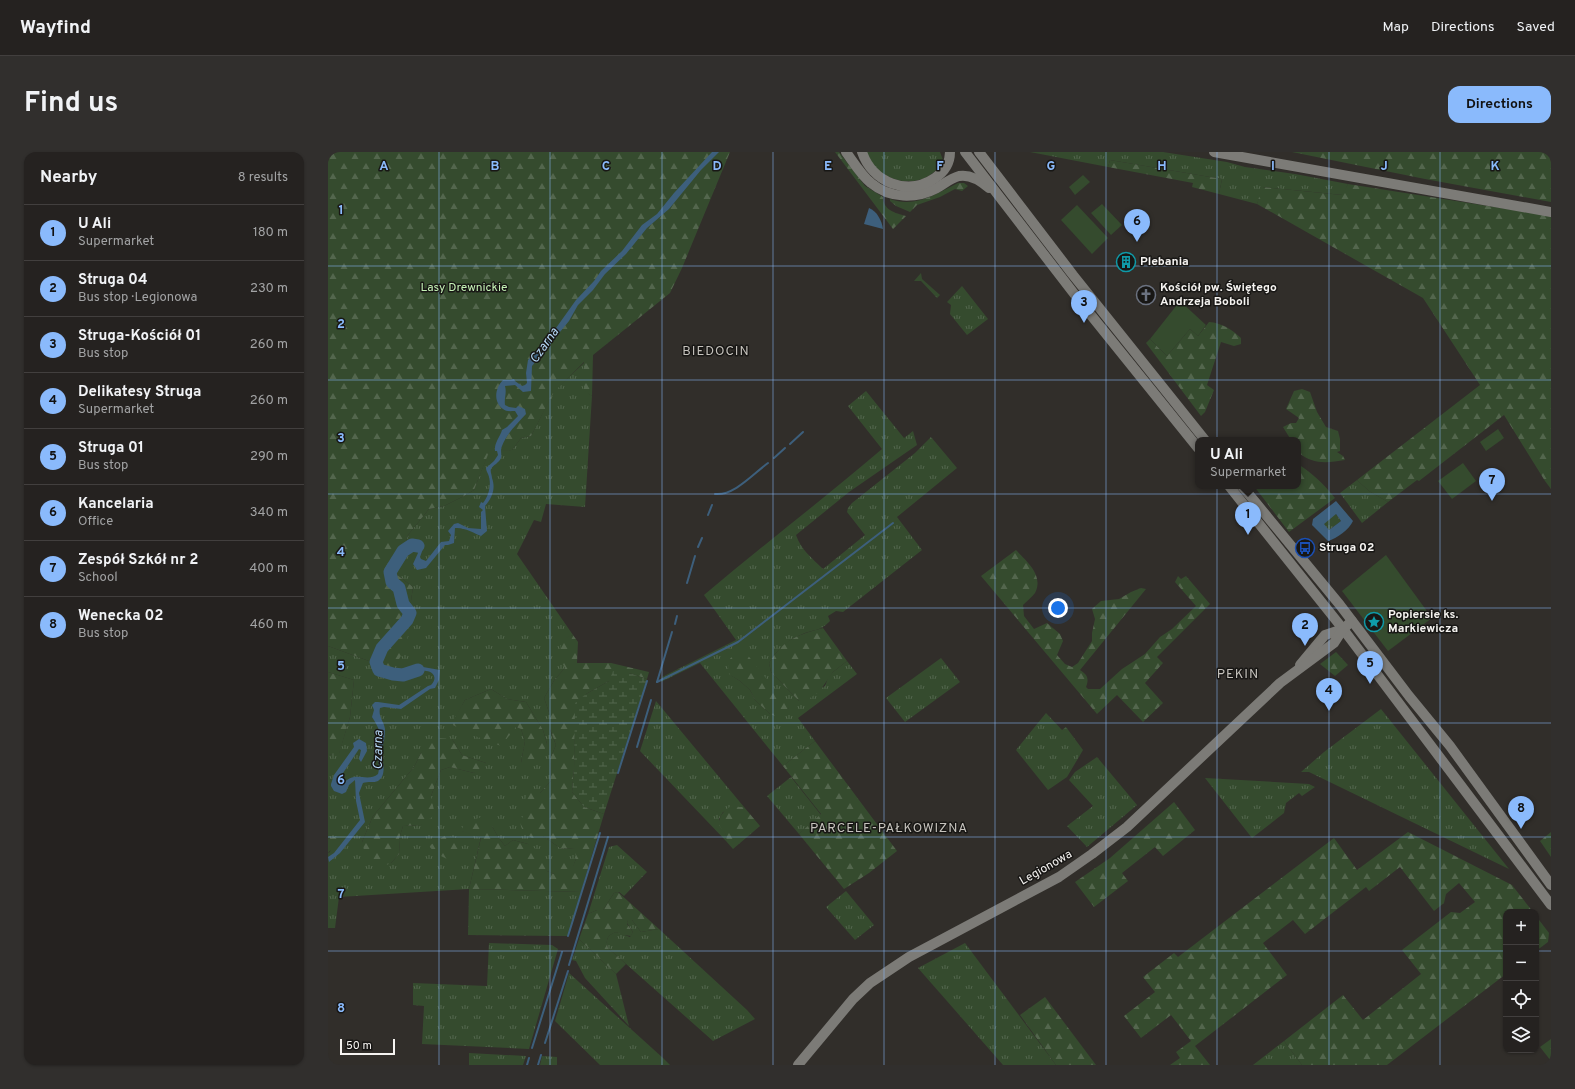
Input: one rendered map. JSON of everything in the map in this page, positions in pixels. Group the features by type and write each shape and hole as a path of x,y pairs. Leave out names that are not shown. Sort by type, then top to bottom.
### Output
{"main road":[{"path":"846,152 870,182 880,189 894,194 918,195 932,191 960,176 971,177 982,183 1004,202"},
{"path":"862,152 868,166 879,177 893,184 908,186 923,184 937,176 946,166 950,152"},
{"path":"965,152 1082,304 1195,444"},
{"path":"980,152 1073,275 1203,437"},
{"path":"1214,152 1551,212"},
{"path":"1238,152 1253,158"},
{"path":"1230,489 1343,629 1551,906"},
{"path":"1244,489 1352,621 1409,696 1450,746 1551,885"},
{"name":"Legionowa","path":"798,1065 853,999 870,984 909,957 1059,877 1092,854 1126,827 1280,682 1294,672 1325,635 1343,629 1352,621"}],"green space":[{"name":"Lasy Drewnickie","path":"328,152 730,152 682,268 670,293 593,355 592,396 584,391 584,362 554,392 531,436 521,438 512,450 489,452 474,490 444,506 429,509 408,535 396,574 413,587 407,645 394,668 369,661 328,646"},
{"path":"835,152 839,152 865,186 883,197 887,208 906,216 893,229"},
{"path":"866,152 940,152 943,160 932,174 925,178 900,181 878,170 873,165"},
{"path":"1030,152 1163,152 1348,184 1343,195 1263,187 1257,204 1219,194 1222,179 1110,160 1108,167"},
{"path":"1292,152 1551,152 1551,202 1425,179"},
{"path":"1110,160 1222,179 1219,194 1192,187 1193,183 1108,167"},
{"path":"1083,175 1090,182 1075,195 1069,187"},
{"path":"958,183 964,183 968,186 962,191 955,189 940,197 917,205 910,212 896,206 890,201 890,199 908,202 917,201"},
{"path":"1348,184 1551,216 1551,489 1504,415 1419,481 1417,480 1388,502 1369,491 1357,480 1480,385 1423,298 1257,204 1262,187 1342,195"},
{"path":"1102,204 1122,225 1111,235 1091,213"},
{"path":"1077,205 1108,238 1092,254 1061,220"},
{"path":"921,273 922,279 940,295 937,298 921,281 914,281"},
{"path":"962,286 988,319 967,335 950,314 951,305 947,302"},
{"path":"1180,301 1206,325 1198,336 1190,329 1167,356 1150,339"},
{"path":"1209,322 1222,325 1230,329 1241,338 1241,344 1234,346 1221,342 1207,385 1214,390 1205,412 1201,416 1146,343 1150,339 1167,356 1190,329 1198,336"},
{"path":"585,362 584,390 592,396 585,507 546,504 541,522 534,520 517,554 573,635 562,640 565,668 555,679 544,698 550,715 550,730 556,745 550,759 551,781 531,806 543,836 560,848 576,849 576,859 573,867 554,874 547,871 528,844 513,840 505,846 492,826 462,831 481,837 469,889 339,897 335,928 328,928 328,853 330,852 333,837 328,839 328,755 339,753 350,717 354,680 328,672 328,646 369,661 394,668 410,608 413,587 396,574 408,535 429,509 444,506 474,490 489,451 512,450 521,438 531,436 554,391","holes":["491,689 507,699 526,702 543,730 547,744 521,763 525,741 521,729 516,727 452,724 465,700","452,739 462,755 486,763 474,773 450,767 441,770 421,825 403,826 399,839 400,853 391,863 362,842 373,816 414,767 421,753"]},
{"path":"1302,389 1310,392 1317,412 1326,427 1338,431 1340,451 1337,452 1343,456 1345,460 1320,462 1309,459 1301,454 1301,437 1289,437 1283,427 1291,423 1296,423 1299,418 1286,409 1294,391"},
{"path":"866,391 904,438 913,431 917,445 849,492 796,535 804,549 823,569 865,535 847,512 852,503 915,453 931,437 957,468 897,517 922,550 843,612 836,611 828,616 830,621 824,627 799,635 789,641 780,648 769,663 771,672 799,701 825,686 828,678 833,672 847,661 857,674 798,718 815,741 783,766 700,663 661,682 662,677 736,640 704,595 882,449 848,406","holes":["729,674 789,708 770,714 755,700 750,690"]},
{"path":"1498,429 1504,438 1486,451 1480,442"},
{"path":"1463,463 1476,481 1452,499 1438,481"},
{"path":"1301,466 1327,488 1335,498 1289,532 1256,489 1301,489"},
{"path":"1357,480 1369,491 1388,502 1362,523 1340,493"},
{"path":"1335,513 1341,521 1329,530 1323,524"},
{"path":"1016,550 1033,569 1037,580 1035,593 1023,605 1024,616 1034,629 1047,623 1060,634 1063,641 1057,655 1065,664 1072,667 1078,663 1092,641 1095,619 1092,609 1101,601 1119,599 1141,588 1146,589 1080,670 1087,677 1086,687 1088,689 1100,689 1122,669 1145,654 1160,637 1172,629 1196,606 1175,582 1178,576 1181,579 1186,576 1210,604 1157,657 1163,663 1145,683 1163,703 1143,722 1117,695 1097,714 981,576"},
{"path":"1386,555 1432,618 1388,651 1342,591"},
{"path":"823,628 847,661 833,672 819,692 807,700 799,701 771,672 769,663 780,648 792,639"},
{"path":"573,635 578,642 577,663 611,663 649,672 647,679 629,673 609,681 586,694 575,733 572,792 584,807 604,814 581,892 469,889 481,838 461,831 464,824 481,817 492,826 505,846 513,840 528,844 544,855 547,871 554,874 559,861 573,866 576,859 575,849 560,848 543,836 532,838 523,831 521,827 521,819 531,807 525,801 528,790 540,793 551,781 550,759 556,745 550,729 550,715 544,698 555,679 565,668 559,657 562,639"},
{"path":"743,649 789,708 775,716 770,714 755,700 750,690 729,674 728,664 730,658"},
{"path":"1336,652 1348,665 1335,676 1320,664"},
{"path":"941,658 960,682 905,722 886,698"},
{"path":"613,671 629,673 647,679 604,814 584,807 572,792 574,769 575,703 586,694 609,681"},
{"path":"328,672 354,680 350,717 339,754 328,755"},
{"path":"491,689 507,699 526,702 543,730 547,744 538,763 528,770 521,763 525,741 521,729 516,727 501,746 470,734 451,724 465,700"},
{"path":"656,701 744,807 723,812 719,819 727,837 726,841 640,751"},
{"path":"1381,709 1509,869 1309,772 1301,772 1324,752"},
{"path":"1046,713 1062,730 1066,727 1083,750 1067,777 1048,790 1016,750"},
{"path":"435,738 452,739 462,755 486,763 483,770 474,773 450,767 441,770 431,796 435,815 421,825 403,826 399,839 400,853 391,863 375,870 364,850 362,842 373,816 414,767 421,753"},
{"path":"815,741 897,851 869,873 844,889 799,834 821,814 783,766"},
{"path":"1097,757 1137,805 1087,847 1067,826 1093,806 1069,780 1075,772"},
{"path":"791,777 821,815 799,834 767,796"},
{"path":"1205,778 1309,784 1315,787 1302,796 1299,793 1286,803 1284,813 1252,838"},
{"path":"1174,802 1195,830 1163,856 1155,847 1122,873 1128,881 1094,907 1075,882 1110,858"},
{"path":"733,805 744,807 760,826 733,849 726,841 726,834 719,825 720,818 723,813"},
{"path":"1408,832 1512,885 1531,909 1503,909 1503,976 1387,1065 1302,1065 1284,1041 1343,995 1363,1020 1421,974 1402,950 1451,912 1460,913 1475,902 1459,883 1446,894 1444,903 1434,911 1400,867 1369,891 1366,887 1305,934 1293,920 1263,943 1287,975 1195,1046 1210,1065 1170,1065 1180,1058 1176,1052 1191,1041 1171,1015 1141,1038 1124,1016 1155,992 1143,977 1174,953 1178,957 1334,838 1357,870"},
{"path":"1551,832 1551,857 1540,841"},
{"path":"446,835 459,839 463,852 453,862 435,853 429,846"},
{"path":"339,837 339,841 328,853 328,839"},
{"path":"617,845 647,872 624,896 619,892 614,893 603,910 597,910 588,914 609,847"},
{"path":"469,889 581,892 568,936 468,935"},
{"path":"846,891 874,925 855,940 826,907"},
{"path":"618,892 659,929 641,932 632,920 628,920 627,924 633,932 631,936 616,932 609,936 607,940 608,948 626,964 616,974 579,939 588,914 597,910 603,910 614,893"},
{"path":"628,920 632,920 641,932 659,929 755,1019 713,1041 608,948 607,940 613,933 616,932 630,937 633,932 627,923"},
{"path":"1539,920 1549,933 1548,942 1539,949"},
{"path":"579,939 616,974 629,1026 585,978 576,961 572,960"},
{"path":"489,943 552,945 558,949 529,1049 422,1044 424,1006 413,1005 413,983 487,986"},
{"path":"965,943 1056,1065 1003,1065 918,968"},
{"path":"569,973 670,1065 600,1065 555,1021"},
{"path":"1045,997 1096,1065 1056,1065 1020,1015"},
{"path":"1551,1039 1551,1061 1540,1047"},
{"path":"1284,1041 1302,1065 1253,1065"},
{"path":"469,1053 526,1056 523,1065 469,1065"},
{"path":"542,1056 557,1057 557,1065 540,1065"}],"water":[{"path":"712,152 719,152 701,170 669,209 647,228 626,254 605,274 593,290 578,305 569,321 532,366 531,391 523,392 515,385 505,386 505,405 516,408 518,406 525,409 526,414 512,429 504,441 501,448 501,458 491,469 494,486 490,500 485,506 487,531 481,536 465,529 455,528 454,543 445,545 426,568 417,570 413,564 418,553 416,549 407,551 405,555 401,548 417,540 423,543 424,546 420,557 426,561 441,542 449,541 451,535 448,531 454,524 458,523 468,528 481,529 481,512 483,510 479,507 481,502 483,503 487,497 490,485 486,468 498,455 495,448 502,430 518,416 515,411 504,410 498,403 496,395 500,383 503,380 514,379 522,386 527,383 526,373 528,360 551,335 576,300 594,281 601,271 622,251 642,225 657,214 674,193"},
{"path":"869,208 872,209 879,217 883,229 864,224"},
{"path":"1336,501 1353,521 1349,528 1328,541 1312,525 1313,519","holes":["1336,514 1341,521 1329,530 1324,524"]},
{"path":"423,667 440,670 439,680 435,688 430,689 401,709 380,708 380,714 385,729 382,748 383,774 378,781 363,783 359,793 365,822 340,853 329,862 328,857 334,853 360,820 356,801 355,780 349,785 346,792 342,794 334,791 331,786 334,775 354,747 353,743 359,739 366,743 367,751 361,762 359,759 361,750 359,749 337,782 340,785 348,779 375,776 378,774 379,767 377,748 380,742 380,732 372,717 374,710 372,705 375,702 378,702 399,705 431,685 434,680 434,676 429,672 421,671 412,673 409,677 401,677 402,673"}],"waterway":[{"path":"790,444 803,432"},
{"path":"774,458 785,448"},
{"path":"715,494 722,494 736,488 768,463"},
{"path":"708,515 712,505"},
{"path":"657,682 738,642 893,523"},
{"path":"698,547 702,538"},
{"name":"Czarna","path":"418,546 412,545 403,551 390,572 392,582 399,588 403,604 410,613 407,620 382,648 376,662 379,670 393,674 403,675 418,670"},
{"path":"687,583 695,556"},
{"path":"675,624 677,616"},
{"path":"657,682 672,632"},
{"path":"618,773 647,681"},
{"path":"637,747 651,700"},
{"path":"568,936 600,833"},
{"path":"569,965 608,837"},
{"path":"532,1048 562,952"},
{"path":"545,1043 568,971"},
{"path":"538,1065 541,1055"},
{"path":"527,1065 529,1058"}],"place":[{"name":"Kancelaria","path":"1137,242"},
{"name":"Plebania","path":"1126,262"},
{"name":"Kościół pw. Świętego Andrzeja Boboli","path":"1146,295"},
{"name":"Struga-Kościół 01","path":"1084,323"},
{"name":"Zespół Szkół nr 2","path":"1492,501"},
{"name":"U Ali","path":"1248,535"},
{"name":"Struga 02","path":"1305,548"},
{"name":"Popiersie ks. Markiewicza","path":"1374,622"},
{"name":"Struga 04","path":"1305,646"},
{"name":"Struga 01","path":"1370,684"},
{"name":"Delikatesy Struga","path":"1329,711"},
{"name":"Wenecka 02","path":"1521,829"}],"district":[{"name":"BIEDOCIN","path":"716,352"},
{"name":"PEKIN","path":"1238,675"},
{"name":"PARCELE-PAŁKOWIZNA","path":"889,829"}]}
